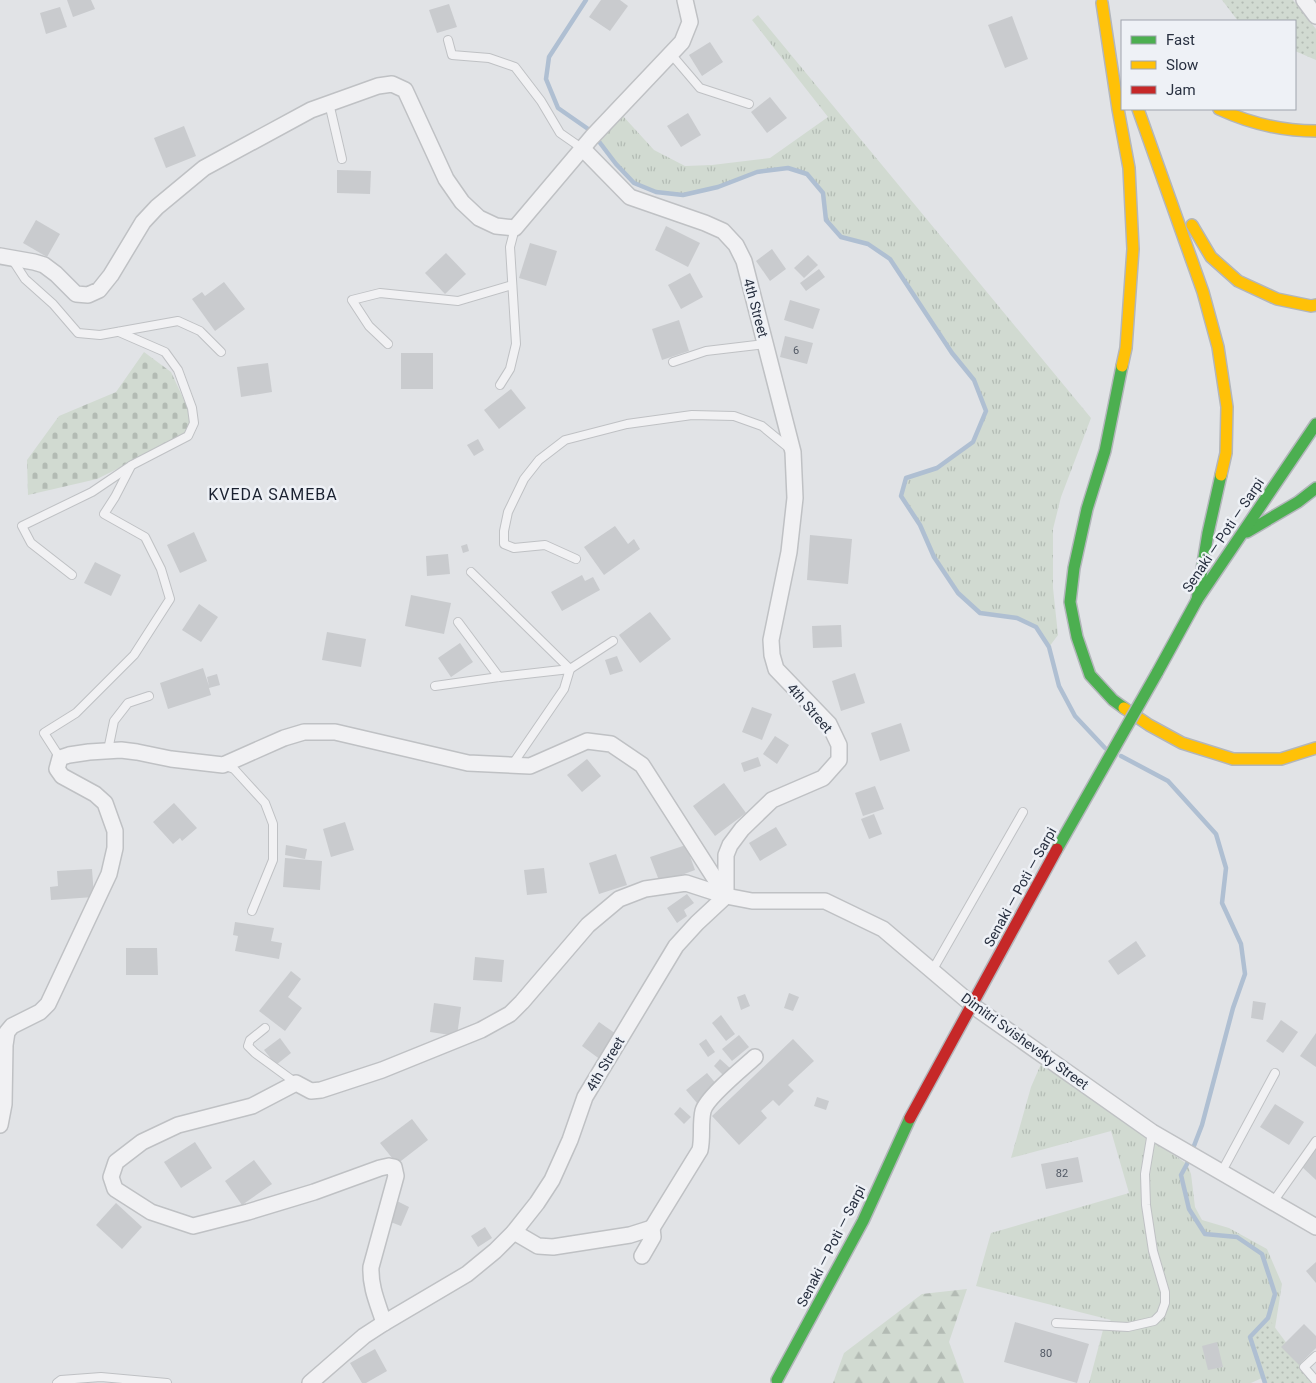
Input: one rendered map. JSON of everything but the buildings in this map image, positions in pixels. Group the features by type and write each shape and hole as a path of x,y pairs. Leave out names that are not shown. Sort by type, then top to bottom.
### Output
{"highway":[{"path":"1102,2 1116,17"},
{"path":"1102,2 1121,59"},
{"path":"1102,2 1129,168 1134,249 1126,348 1106,451 1087,509 1074,568 1070,602 1077,637 1090,675 1112,700 1149,725 1182,743 1233,759 1281,759 1316,748"},
{"path":"1138,110 1203,292 1218,347 1227,407 1226,454 1208,532 1197,600"},
{"path":"1222,110 1260,124 1306,132 1316,131"},
{"path":"1163,177 1211,257 1238,281 1277,299 1311,306 1316,305"},
{"name":"Senaki — Poti — Sarpi","path":"777,1380 863,1221 910,1118 1051,860 1158,673 1197,600 1316,424"},
{"path":"1241,535 1298,502 1316,488"}],"street":[{"path":"5,257 44,265 76,294 88,295 100,290 142,222 180,186 204,168 311,110 378,86 392,84 405,90 446,179 462,202 479,218 496,226 515,228 603,126 682,42 690,22 685,0"},
{"path":"1304,0 1316,16"},
{"name":"4th Street","path":"310,1383 364,1336 384,1322 467,1274 495,1251 514,1232 537,1204 552,1180 570,1140 585,1097 676,946 726,896 726,855 730,845 742,829 772,800 822,778 839,760 839,745 828,724 776,669 772,655 771,640 789,552 795,498 793,452 744,261 736,246 723,231 630,197 588,143"},
{"path":"0,1125 4,1104 7,1032 12,1026 40,1012 48,1004 109,874 115,848 115,831 105,803 95,794 62,776 57,769 60,758 69,755 121,750 171,759 223,765 284,738 304,732 335,732 468,763 530,766 587,741 611,744 642,765 726,896"},
{"name":"Dimitri Svishevsky Street","path":"296,1083 311,1091 321,1090 382,1070 481,1030 510,1014 588,924 619,900 645,889 686,883 726,896 752,901 825,901 883,928 976,1008 1152,1132 1316,1227"},
{"path":"642,1256 653,1238 652,1228 700,1150 704,1108 711,1098 755,1057"},
{"path":"296,1083 252,1106 178,1125 142,1142 116,1162 111,1177 116,1189 151,1212 193,1226 314,1192 380,1168 394,1167 396,1176 371,1267 373,1290 384,1322"},
{"path":"514,1232 538,1246 553,1247 630,1235 652,1228"}],"lane":[{"path":"448,40 452,55 488,58 515,67 540,101 560,133 588,143"},
{"path":"671,54 700,88 749,104"},
{"path":"329,103 342,159"},
{"path":"500,385 510,369 516,344 510,247 515,228"},
{"path":"5,257 25,279 53,304 78,333 100,335 178,321 200,330 221,352"},
{"path":"388,344 369,326 352,300 380,294 458,301 512,285"},
{"path":"72,575 31,543 22,526 92,492 132,465 188,436 194,423 192,408 178,370 165,352 119,332"},
{"path":"673,362 706,351 765,344"},
{"path":"576,559 545,545 514,548 504,544 504,531 508,512 524,479 539,460 565,440 627,424 692,415 734,416 762,426 793,452"},
{"path":"60,758 44,733 76,713 134,655 170,599 161,569 145,537 104,514 132,465"},
{"path":"471,572 570,669"},
{"path":"458,622 499,677"},
{"path":"435,686 570,669 613,641"},
{"path":"512,765 564,689 570,669"},
{"path":"108,750 114,721 128,703 149,696"},
{"path":"223,765 234,769 265,803 273,824 273,860 252,911"},
{"path":"932,971 1023,812"},
{"path":"265,1028 250,1040 248,1046 296,1083"},
{"path":"1221,1173 1275,1073"},
{"path":"1056,1323 1128,1327 1154,1321 1161,1314 1165,1303 1165,1292 1153,1251 1146,1205 1145,1174 1152,1132"},
{"path":"1273,1202 1316,1141"},
{"path":"1316,1356 1304,1367 1316,1381"},
{"path":"57,1383 61,1380 101,1376 167,1383"}],"green space":[{"path":"1222,0 1293,0 1316,29 1316,60 1296,51 1296,20 1237,20"},
{"path":"758,15 1091,418 1061,497 1053,529 1053,588 1058,635 1049,647 1035,627 1017,618 980,613 958,593 934,557 920,525 901,496 906,478 937,468 973,442 986,411 974,380 952,353 890,259 868,244 841,237 826,220 823,193 807,174 788,168 757,172 718,187 683,195 656,192 634,183 596,139 622,115 654,150 685,166 712,165 770,158 828,117 752,20"},
{"path":"144,352 171,372 191,415 187,434 97,479 28,495 27,460 59,416 116,392"},
{"path":"1041,1064 1187,1164 1191,1174 1195,1207 1202,1220 1229,1228 1267,1249 1282,1284 1275,1328 1267,1318 1251,1337 1262,1378 1251,1383 1089,1383 1104,1326 1111,1320 976,1286 991,1233 1129,1193 1111,1131 1011,1158 1031,1087"},
{"path":"967,1289 949,1342 964,1383 833,1383 844,1353 922,1294"},
{"path":"1268,1318 1316,1383 1265,1383 1250,1337"}],"waterway":[{"path":"586,0 549,57 546,79 558,108 591,131 616,164 634,183 656,192 683,195 718,187 757,172 788,168 807,174 823,193 826,220 841,237 868,244 890,259 952,353 974,380 986,411 973,442 937,468 906,478 901,496 920,525 934,557 958,593 980,613 1017,618 1036,627 1049,647 1059,686 1075,716 1105,748"},
{"path":"1121,756 1168,781 1216,834 1226,868 1222,903 1241,944 1245,974 1233,1008 1202,1125 1181,1175 1189,1209 1205,1234 1237,1237 1262,1254 1275,1294 1268,1318 1250,1337 1265,1383"}],"traffic: fast":[{"path":"1122,366 1105,451 1087,509 1074,568 1070,602 1077,637 1090,675 1113,700 1124,708"},
{"path":"1157,673 1197,600 1316,424"},
{"path":"1197,600 1208,533 1221,475"},
{"path":"1247,532 1298,502 1316,488"},
{"path":"1057,849 1157,673"},
{"path":"777,1380 863,1221 910,1118"}],"traffic: slow":[{"path":"1102,3 1129,168 1133,249 1126,348 1122,366"},
{"path":"1138,110 1203,292 1218,347 1227,407 1226,453 1221,475"},
{"path":"1222,110 1266,125 1291,130 1316,131"},
{"path":"1192,225 1211,257 1238,281 1277,299 1311,306 1316,305"},
{"path":"1124,708 1149,725 1182,743 1233,759 1281,759 1316,748"}],"traffic: jam":[{"path":"910,1118 1057,849"}],"district":[{"name":"KVEDA SAMEBA","path":"273,494"}]}
